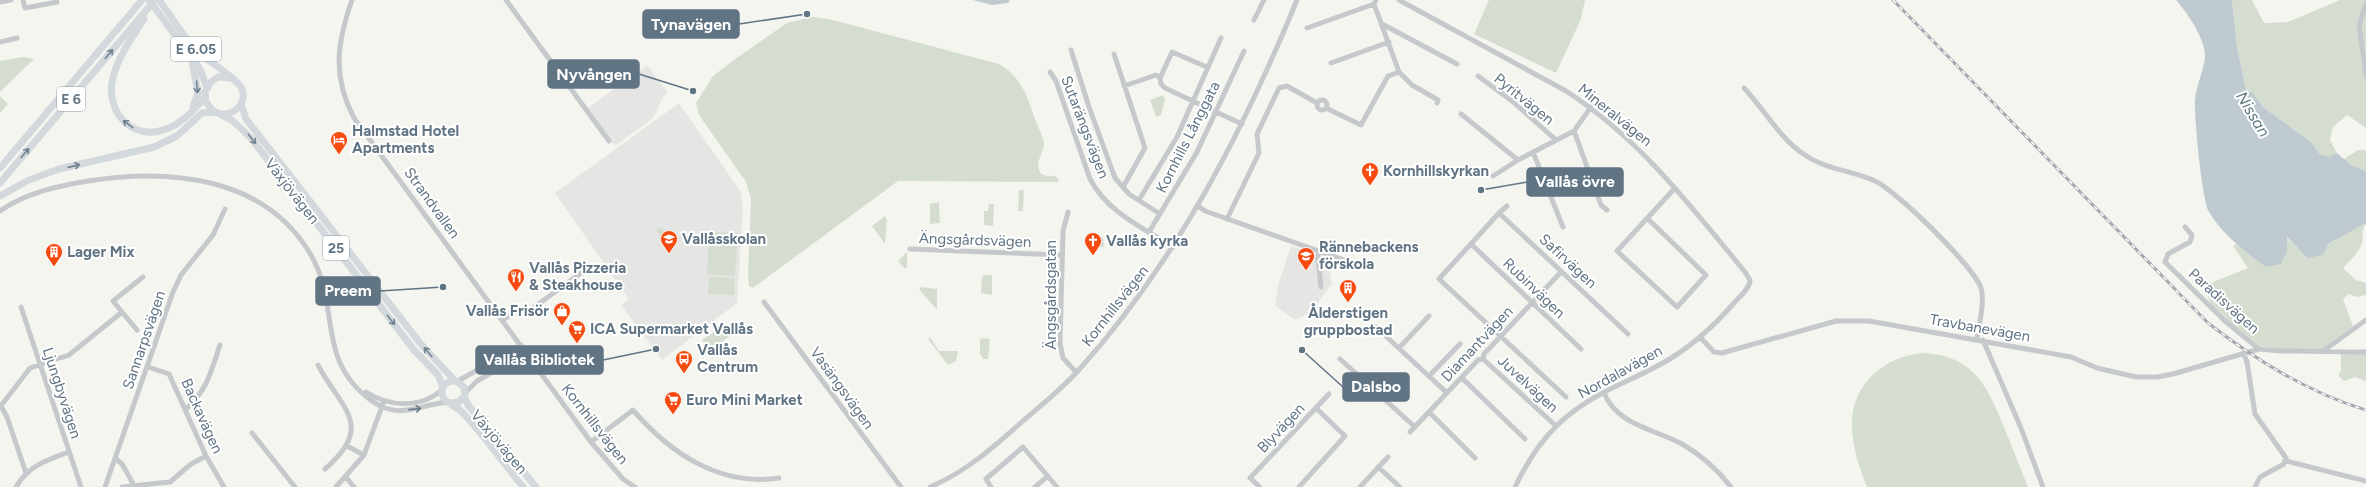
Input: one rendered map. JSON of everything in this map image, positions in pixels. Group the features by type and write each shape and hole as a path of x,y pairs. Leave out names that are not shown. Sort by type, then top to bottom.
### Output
{"highway":[{"name":"E 6","path":"0,168 142,0"},
{"name":"E 6","path":"0,183 154,0"},
{"name":"Växjövägen","path":"154,0 168,13 198,51 242,89 241,104 246,119 420,343 456,381 464,387 468,405 536,487"},
{"name":"E 6.05","path":"154,0 162,19 203,72 207,88"},
{"path":"154,0 118,63 112,81 112,100 119,117 128,126 140,131 156,132 164,130 188,116 205,97 207,88 211,82 218,77 230,78"},
{"path":"188,116 194,106 198,93 191,57"},
{"name":"Växjövägen","path":"205,97 208,106 239,126 251,138 414,350 438,374 443,388 443,396 466,416 523,487"},
{"path":"0,196 30,180 59,169 154,147 177,136 202,113 235,111 241,104"},
{"path":"443,388 448,382 456,381"},
{"name":"Växjövägen","path":"449,402 459,402 465,394"}],"street":[{"path":"0,2 11,0"},
{"path":"23,0 25,8 57,2"},
{"name":"Strandvallen","path":"352,0 345,23 339,53 341,86 350,110 520,345"},
{"path":"506,0 609,141"},
{"path":"1254,20 1264,0"},
{"name":"Kornhillsvägen","path":"933,486 990,450 1076,372 1122,320 1154,276 1198,206 1242,124 1297,0"},
{"name":"Mineralvägen","path":"1398,0 1566,91 1591,107 1625,135 1675,188 1749,276 1748,287"},
{"path":"1307,28 1375,2 1398,72 1412,85 1438,100 1437,103"},
{"path":"2366,4 2359,25 2366,75"},
{"path":"1382,24 1457,64"},
{"path":"0,42 18,38"},
{"path":"1139,200 1177,137 1194,101 1207,66 1221,38"},
{"path":"1331,63 1389,42"},
{"path":"1071,50 1105,154 1115,178 1129,194 1160,214"},
{"name":"Kornhills Långgata","path":"1149,232 1197,152 1244,51"},
{"path":"1124,86 1158,76 1172,52 1207,66"},
{"path":"1114,54 1145,148 1123,187"},
{"name":"Sutarängsvägen","path":"1050,72 1056,81 1088,173 1096,189 1116,211 1173,247"},
{"path":"1227,219 1260,153 1257,134 1279,88 1282,86 1317,103 1324,100 1327,104 1326,108 1362,125 1388,76 1398,72"},
{"path":"1158,76 1161,84 1165,88 1242,124"},
{"name":"Pyritvägen","path":"1478,76 1512,100 1556,140"},
{"path":"1744,88 1801,153 1812,160 1875,181 1887,188 1912,209 1970,270 1981,290 1977,339"},
{"path":"1493,176 1518,160 1574,131 1591,107"},
{"path":"1461,114 1518,160"},
{"path":"1574,131 1601,204 1607,210"},
{"path":"1533,152 1563,227"},
{"path":"0,211 22,198 53,188 108,178 137,175 171,175 213,182 242,192 285,222 312,255 321,276 328,301 334,351 343,370 356,386 382,407 412,410 449,402"},
{"path":"1648,219 1706,274 1677,307 1618,251 1675,188"},
{"path":"1198,206 1227,219 1358,265"},
{"path":"1507,206 1439,279 1566,396"},
{"name":"Sannarpsvägen","path":"105,487 173,292 181,275 213,235 225,209"},
{"name":"Ängsgårdsgatan","path":"1068,212 1063,231 1060,349 1063,358 1076,372"},
{"name":"Safirvägen","path":"1499,213 1628,334"},
{"name":"Paradisvägen","path":"2185,227 2192,236 2190,242 2168,254 2165,262 2225,321 2259,349 2270,351 2366,352"},
{"name":"Rubinvägen","path":"1471,244 1580,349"},
{"name":"Ängsgårdsvägen","path":"910,249 1062,255"},
{"path":"1319,252 1318,258 1321,288"},
{"path":"503,320 518,310 533,308 581,273 594,267"},
{"name":"Diamantvägen","path":"1410,432 1478,360 1483,359 1484,354 1561,272"},
{"path":"137,330 114,301 143,277"},
{"name":"Nordalavägen","path":"1515,487 1526,463 1540,443 1556,426 1575,410 1604,393 1668,360 1700,337 1717,322 1748,287"},
{"name":"Vasängsvägen","path":"764,302 901,487"},
{"name":"Ljungbyvägen","path":"21,307 81,487"},
{"path":"26,473 7,416 0,407 30,368 69,355 122,312"},
{"path":"1399,348 1429,316"},
{"name":"Travbanevägen","path":"1700,337 1714,352 1722,353 1827,324 1855,320 1983,340 2071,357 2112,373 2140,377 2173,374 2259,349"},
{"path":"2323,351 2366,320"},
{"path":"1376,327 1447,393"},
{"path":"1983,340 2022,428 2043,487"},
{"path":"1429,376 1460,344"},
{"path":"456,381 520,345"},
{"name":"Kornhillsvägen","path":"520,345 591,442 623,479 635,487"},
{"path":"185,410 200,396 207,384 220,346"},
{"path":"465,394 477,381 526,353"},
{"path":"2244,354 2247,362 2255,414 2278,445 2286,461"},
{"path":"1340,359 1415,427"},
{"name":"Juvelvägen","path":"1483,359 1556,426"},
{"path":"318,365 351,417 350,436 346,446 337,459 325,469"},
{"name":"Backavägen","path":"148,367 169,374 206,456 224,487"},
{"path":"1462,378 1525,439"},
{"path":"356,386 384,401 399,403 422,402 437,395 443,388"},
{"path":"1604,393 1618,413 1627,420 1688,448 1710,465 1731,487"},
{"name":"Blyvägen","path":"1260,487 1250,478 1329,394"},
{"path":"336,487 364,455 384,401"},
{"path":"1299,487 1345,436 1316,408"},
{"path":"591,442 634,410 666,446 711,476"},
{"path":"1429,412 1475,458"},
{"path":"252,434 295,487"},
{"path":"346,446 364,455"},
{"path":"992,487 986,479 1023,447 1057,487"},
{"path":"16,487 26,473 42,462 69,452"},
{"path":"122,487 172,485 187,467 206,456"},
{"path":"1360,487 1388,457"},
{"path":"116,459 122,464 135,486"},
{"path":"2255,487 2260,477 2286,461 2366,481"},
{"path":"1378,467 1400,487"},
{"path":"1035,487 1048,476"},
{"path":"346,477 354,487"},
{"path":"744,485 758,484 779,478"}],"shaded area":[{"path":"1489,0 1585,0 1581,19 1556,73 1474,34"},
{"path":"2232,0 2252,0 2264,23 2288,22 2340,0 2366,0 2366,128 2347,115 2333,127 2330,140 2337,153 2329,158 2320,154 2311,142 2263,107 2253,93 2246,90 2237,47"},
{"path":"812,17 829,19 999,64 1007,69 1019,82 1023,89 1044,142 1038,168 1044,175 1057,177 1059,182 898,181 753,288 749,286 748,273 751,199 746,182 699,115 696,103 713,76 738,57 787,23"},
{"path":"23,57 34,59 0,92 0,61"},
{"path":"647,65 668,93 663,97 653,118 615,146 588,108"},
{"path":"1163,95 1165,100 1161,115 1156,117 1150,100"},
{"path":"0,96 8,104 0,113"},
{"name":"Vallåsskolan","path":"679,103 741,192 743,209 737,303 662,360 621,305 629,299 555,193"},
{"path":"2358,150 2366,150 2366,171 2351,165 2344,159"},
{"path":"1019,190 1024,190 1023,211 1018,211"},
{"path":"939,202 940,223 930,224 930,204"},
{"path":"989,204 994,204 993,226 984,225 984,211 988,211"},
{"path":"885,216 887,220 885,244 872,226"},
{"path":"2366,223 2362,232 2362,242 2358,252 2343,268 2356,280 2366,283 2366,295 2357,297 2349,294 2343,299 2353,326 2322,349 2290,350 2260,346 2230,322 2210,303 2207,294 2208,284 2248,268 2233,246 2236,244 2266,267 2287,251 2286,237 2307,258 2349,231"},
{"path":"661,227 671,241 667,245 656,230"},
{"path":"709,232 738,233 735,276 707,274"},
{"path":"1086,236 1103,237 1104,247 1087,246 1088,243 1084,241"},
{"name":"Rännebackens förskola","path":"1291,246 1327,258 1332,284 1310,313 1295,320 1275,306 1278,285"},
{"path":"907,252 907,267 905,269 898,261"},
{"path":"985,275 992,275 992,295 981,293 982,277"},
{"path":"709,277 735,278 734,295 708,294"},
{"path":"921,287 937,289 937,310 919,289"},
{"path":"724,325 731,335 710,351 702,340"},
{"path":"930,337 939,351 958,351 956,361 948,365 928,339"},
{"path":"980,339 990,339 988,359 983,359 980,354"},
{"path":"1924,353 1941,355 1955,360 1967,367 1984,386 1998,412 2028,487 1867,487 1856,457 1852,433 1853,410 1857,397 1873,374 1884,366 1897,359"},
{"path":"2341,353 2366,353 2366,381 2355,377 2344,381 2338,375 2341,371"}],"water":[{"path":"973,0 1010,0 1008,3 992,5"},
{"name":"Nissan","path":"2176,0 2232,0 2237,47 2246,90 2253,93 2263,107 2311,142 2320,154 2329,157 2337,153 2351,165 2366,171 2366,223 2328,244 2323,255 2307,258 2287,237 2287,251 2281,264 2266,267 2242,249 2228,236 2209,212 2201,176 2195,110 2197,89 2205,56 2204,49 2195,26"}],"railway":[{"path":"1893,0 2208,323 2245,350 2283,374 2323,394 2366,410"}],"place":[{"name":"Tynavägen","path":"807,14"},
{"name":"Nyvången","path":"693,91"},
{"name":"Halmstad Hotel Apartments","path":"339,155"},
{"name":"Kornhillskyrkan","path":"1370,186"},
{"name":"Vallås övre","path":"1481,190"},
{"name":"Vallåsskolan","path":"669,254"},
{"name":"Vallås kyrka","path":"1093,256"},
{"name":"Lager Mix","path":"54,267"},
{"name":"Rännebackens förskola","path":"1306,271"},
{"name":"Preem","path":"443,287"},
{"name":"Vallås Pizzeria & Steakhouse","path":"516,292"},
{"name":"Ålderstigen gruppbostad","path":"1348,303"},
{"name":"Vallås Frisör","path":"562,326"},
{"name":"ICA Supermarket Vallås","path":"577,344"},
{"name":"Vallås Bibliotek","path":"656,349"},
{"name":"Dalsbo","path":"1302,350"},
{"name":"Vallås Centrum","path":"684,374"},
{"name":"Euro Mini Market","path":"673,415"}]}
